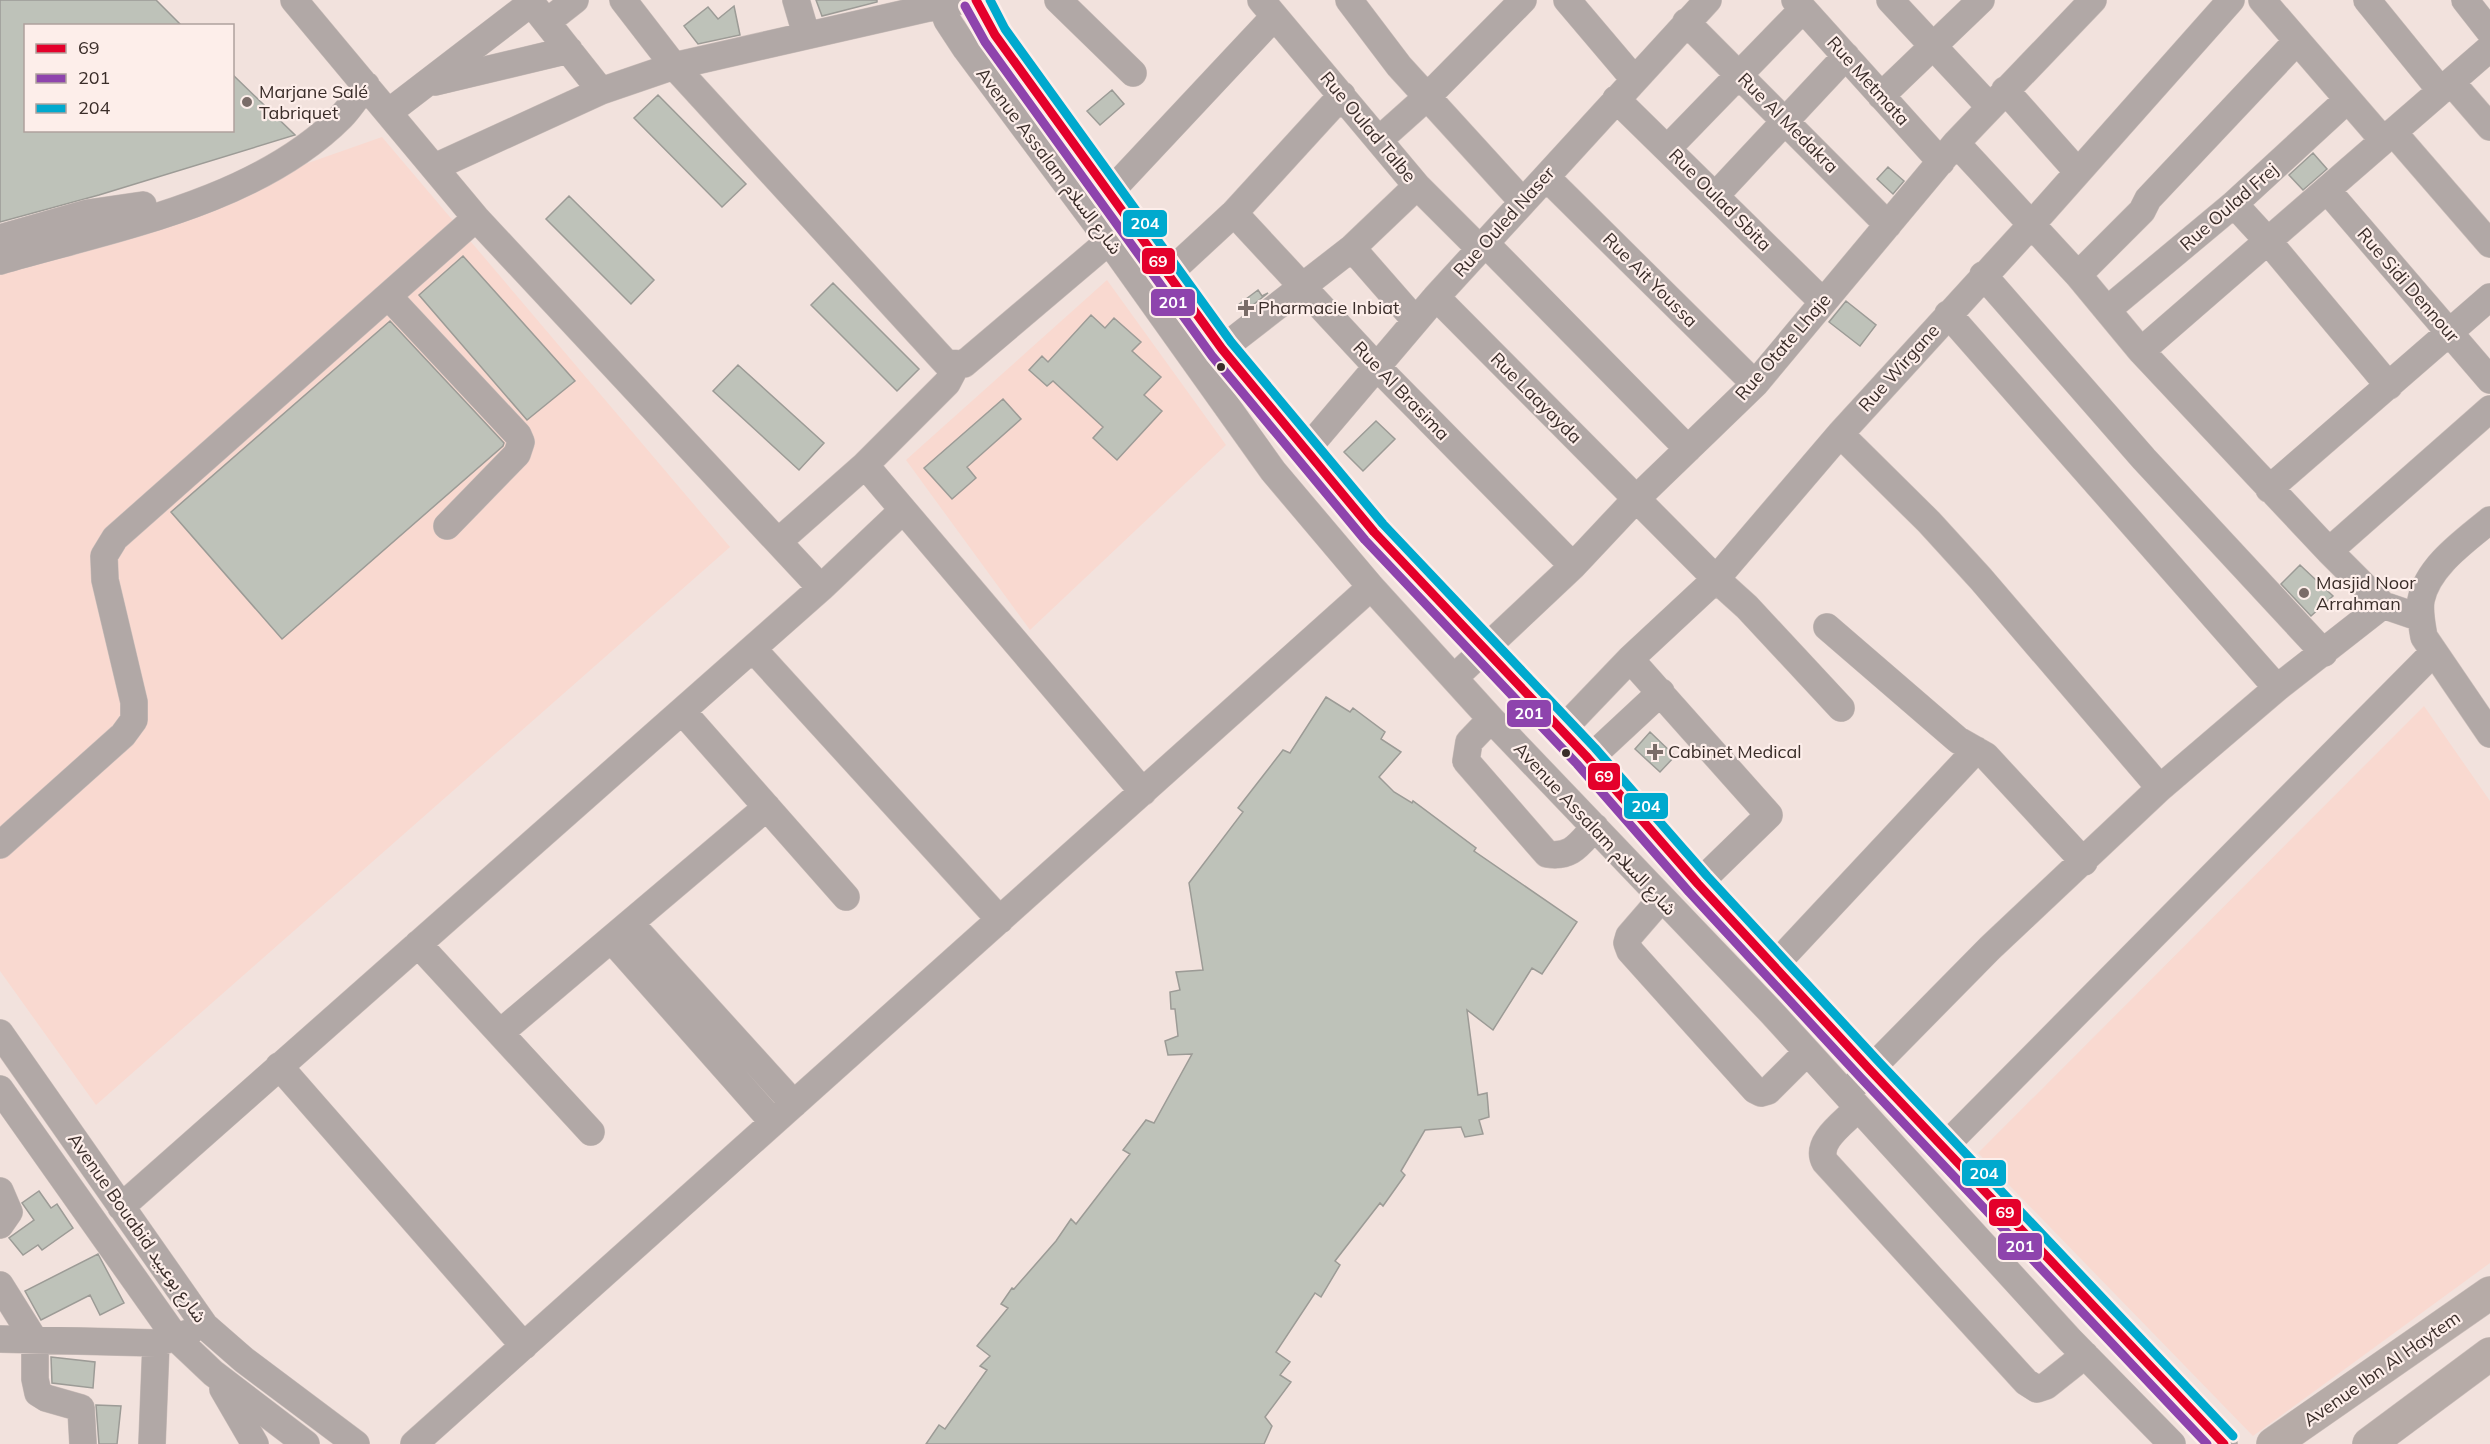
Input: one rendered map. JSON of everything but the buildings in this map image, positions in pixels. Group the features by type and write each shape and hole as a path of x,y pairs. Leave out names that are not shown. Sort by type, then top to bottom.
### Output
{"main road":[{"name":"Avenue Ibn Al Haytem","path":"2273,1444 2490,1293"},
{"path":"2369,1444 2490,1354"}],"street":[{"path":"389,112 425,84 536,8 575,0"},
{"path":"623,0 674,66 946,363 956,366 964,364 1109,241"},
{"path":"796,0 806,34"},
{"name":"Avenue Assalam شارع السلام","path":"976,0 995,35 1222,349 1414,576 1588,757 1698,884 1870,1070 2224,1444"},
{"path":"1058,0 1133,74"},
{"path":"1349,0 1426,98 1523,202"},
{"path":"1379,140 1426,98 1523,0"},
{"path":"1567,0 1634,79"},
{"name":"Rue Ouled Naser","path":"1307,449 1415,320 1708,0"},
{"path":"1890,0 1933,45 1997,98 2077,171"},
{"path":"1881,96 1981,0"},
{"name":"Rue Otate Lhaje","path":"1455,677 1573,566 1636,499 1755,384 1948,152 2092,0"},
{"name":"Rue Wirgane","path":"1562,730 1630,659 1716,579 1840,434 2032,224 2231,0"},
{"path":"2262,0 2347,100 2388,136 2490,244"},
{"path":"2367,0 2446,86 2490,127"},
{"path":"2464,0 2490,32"},
{"path":"300,2 476,218 821,588"},
{"path":"435,167 601,91 674,66 948,2"},
{"name":"Avenue Assalam شارع السلام","path":"948,2 966,49 1109,241 1273,471 1371,587 1491,719 1596,827 1661,899 1807,1052 2085,1355 2172,1444"},
{"path":"1667,149 1739,74 1799,4"},
{"name":"Rue Metmata","path":"1799,4 1881,96 2032,224 2141,351 2329,551 2383,605"},
{"path":"536,8 601,91"},
{"path":"1110,192 1268,8"},
{"name":"Rue Oulad Talbe","path":"1268,8 1418,186 1483,246 1688,449"},
{"name":"Rue Al Medakra","path":"1686,22 1888,225"},
{"path":"2078,275 2142,211 2148,199 2296,42"},
{"path":"2141,351 2490,48"},
{"path":"425,84 569,50"},
{"path":"1716,195 1846,56"},
{"path":"0,261 183,207 238,188 303,149 342,116 366,85"},
{"path":"1167,275 1234,213 1342,95"},
{"name":"Rue Oulad Sbita","path":"1616,99 1716,195 1822,302"},
{"name":"Rue Oulad Frej","path":"2107,310 2234,204 2347,100"},
{"name":"Rue Ait Youssa","path":"1546,177 1755,384"},
{"path":"1222,349 1352,248 1418,186"},
{"name":"Rue Sidi Dennour","path":"2327,190 2490,380"},
{"path":"2234,204 2268,241 2388,386"},
{"path":"0,238 97,211 136,205 183,207"},
{"name":"Rue Al Brasima","path":"1234,213 1377,367 1573,566"},
{"path":"0,845 123,735 134,720 134,702 105,580 104,556 115,538 476,218"},
{"path":"1352,248 1415,320"},
{"path":"1983,275 2144,459 2324,653"},
{"path":"388,296 519,435 521,441 517,454 447,526"},
{"name":"Rue Laayayda","path":"1436,297 1716,579 1747,607 1841,708"},
{"path":"2270,489 2490,297"},
{"path":"1948,314 2277,688"},
{"path":"772,533 865,465 947,383 956,366"},
{"path":"2329,551 2490,409"},
{"path":"1840,434 1929,522 1974,571 2160,788"},
{"path":"865,465 1143,792"},
{"path":"120,1207 753,649 902,511"},
{"path":"2490,520 2458,547 2431,576 2421,599 2424,637 2490,734"},
{"path":"414,1444 1371,587"},
{"path":"2085,1355 2046,1386 2037,1389 2018,1373 1825,1162 1821,1154 1822,1145 1852,1102 1870,1070 1990,948 2160,788 2277,688 2383,605 2421,618"},
{"path":"1827,627 1958,740 1986,756 2084,862"},
{"path":"753,649 1000,920"},
{"path":"1944,1147 2434,652"},
{"path":"1630,659 1768,815 1698,884"},
{"path":"1555,785 1661,692"},
{"path":"682,711 846,897"},
{"path":"1491,719 1469,742 1466,761 1547,854 1560,856 1570,853 1596,827"},
{"path":"1775,965 1976,750"},
{"path":"500,1033 767,807"},
{"path":"1661,899 1629,936 1627,943 1630,951 1755,1090 1761,1093 1768,1091 1807,1052"},
{"path":"620,931 794,1104"},
{"path":"620,931 773,1122"},
{"path":"418,944 591,1132"},
{"name":"Avenue Bouabid شارع بوعبيد","path":"0,1033 205,1326 244,1360 356,1444"},
{"path":"279,1066 524,1346"},
{"name":"Avenue Bouabid شارع بوعبيد","path":"0,1089 166,1341 213,1373 306,1444"},
{"path":"0,1191 9,1212 0,1225"},
{"path":"0,1285 35,1341 36,1388 46,1398 81,1408 83,1444"},
{"path":"0,1339 166,1341 205,1326"},
{"path":"152,1444 166,1341"},
{"path":"213,1373 255,1444"}],"shaded area":[{"path":"382,137 730,547 96,1105 0,971 0,271"},
{"path":"1107,280 1226,445 1030,630 906,460"},
{"path":"2424,706 2490,801 2490,1263 2253,1436 1978,1153"}],"transit line":[{"name":"69","path":"976,0 995,35 1222,349 1374,532 1586,756 1698,884 1870,1070 2224,1444"},
{"name":"204","path":"990,0 1005,29 1231,342 1383,524 1595,748 1707,876 1879,1062 2233,1436"},
{"name":"201","path":"965,6 985,42 1212,356 1365,540 1577,764 1689,892 1861,1078 2207,1444"}],"place":[{"name":"Marjane Salé Tabriquet","path":"247,102"},
{"name":"Pharmacie Inbiat","path":"1246,308"},
{"name":"Masjid Noor Arrahman","path":"2304,593"},
{"name":"Cabinet Medical","path":"1655,752"}]}
